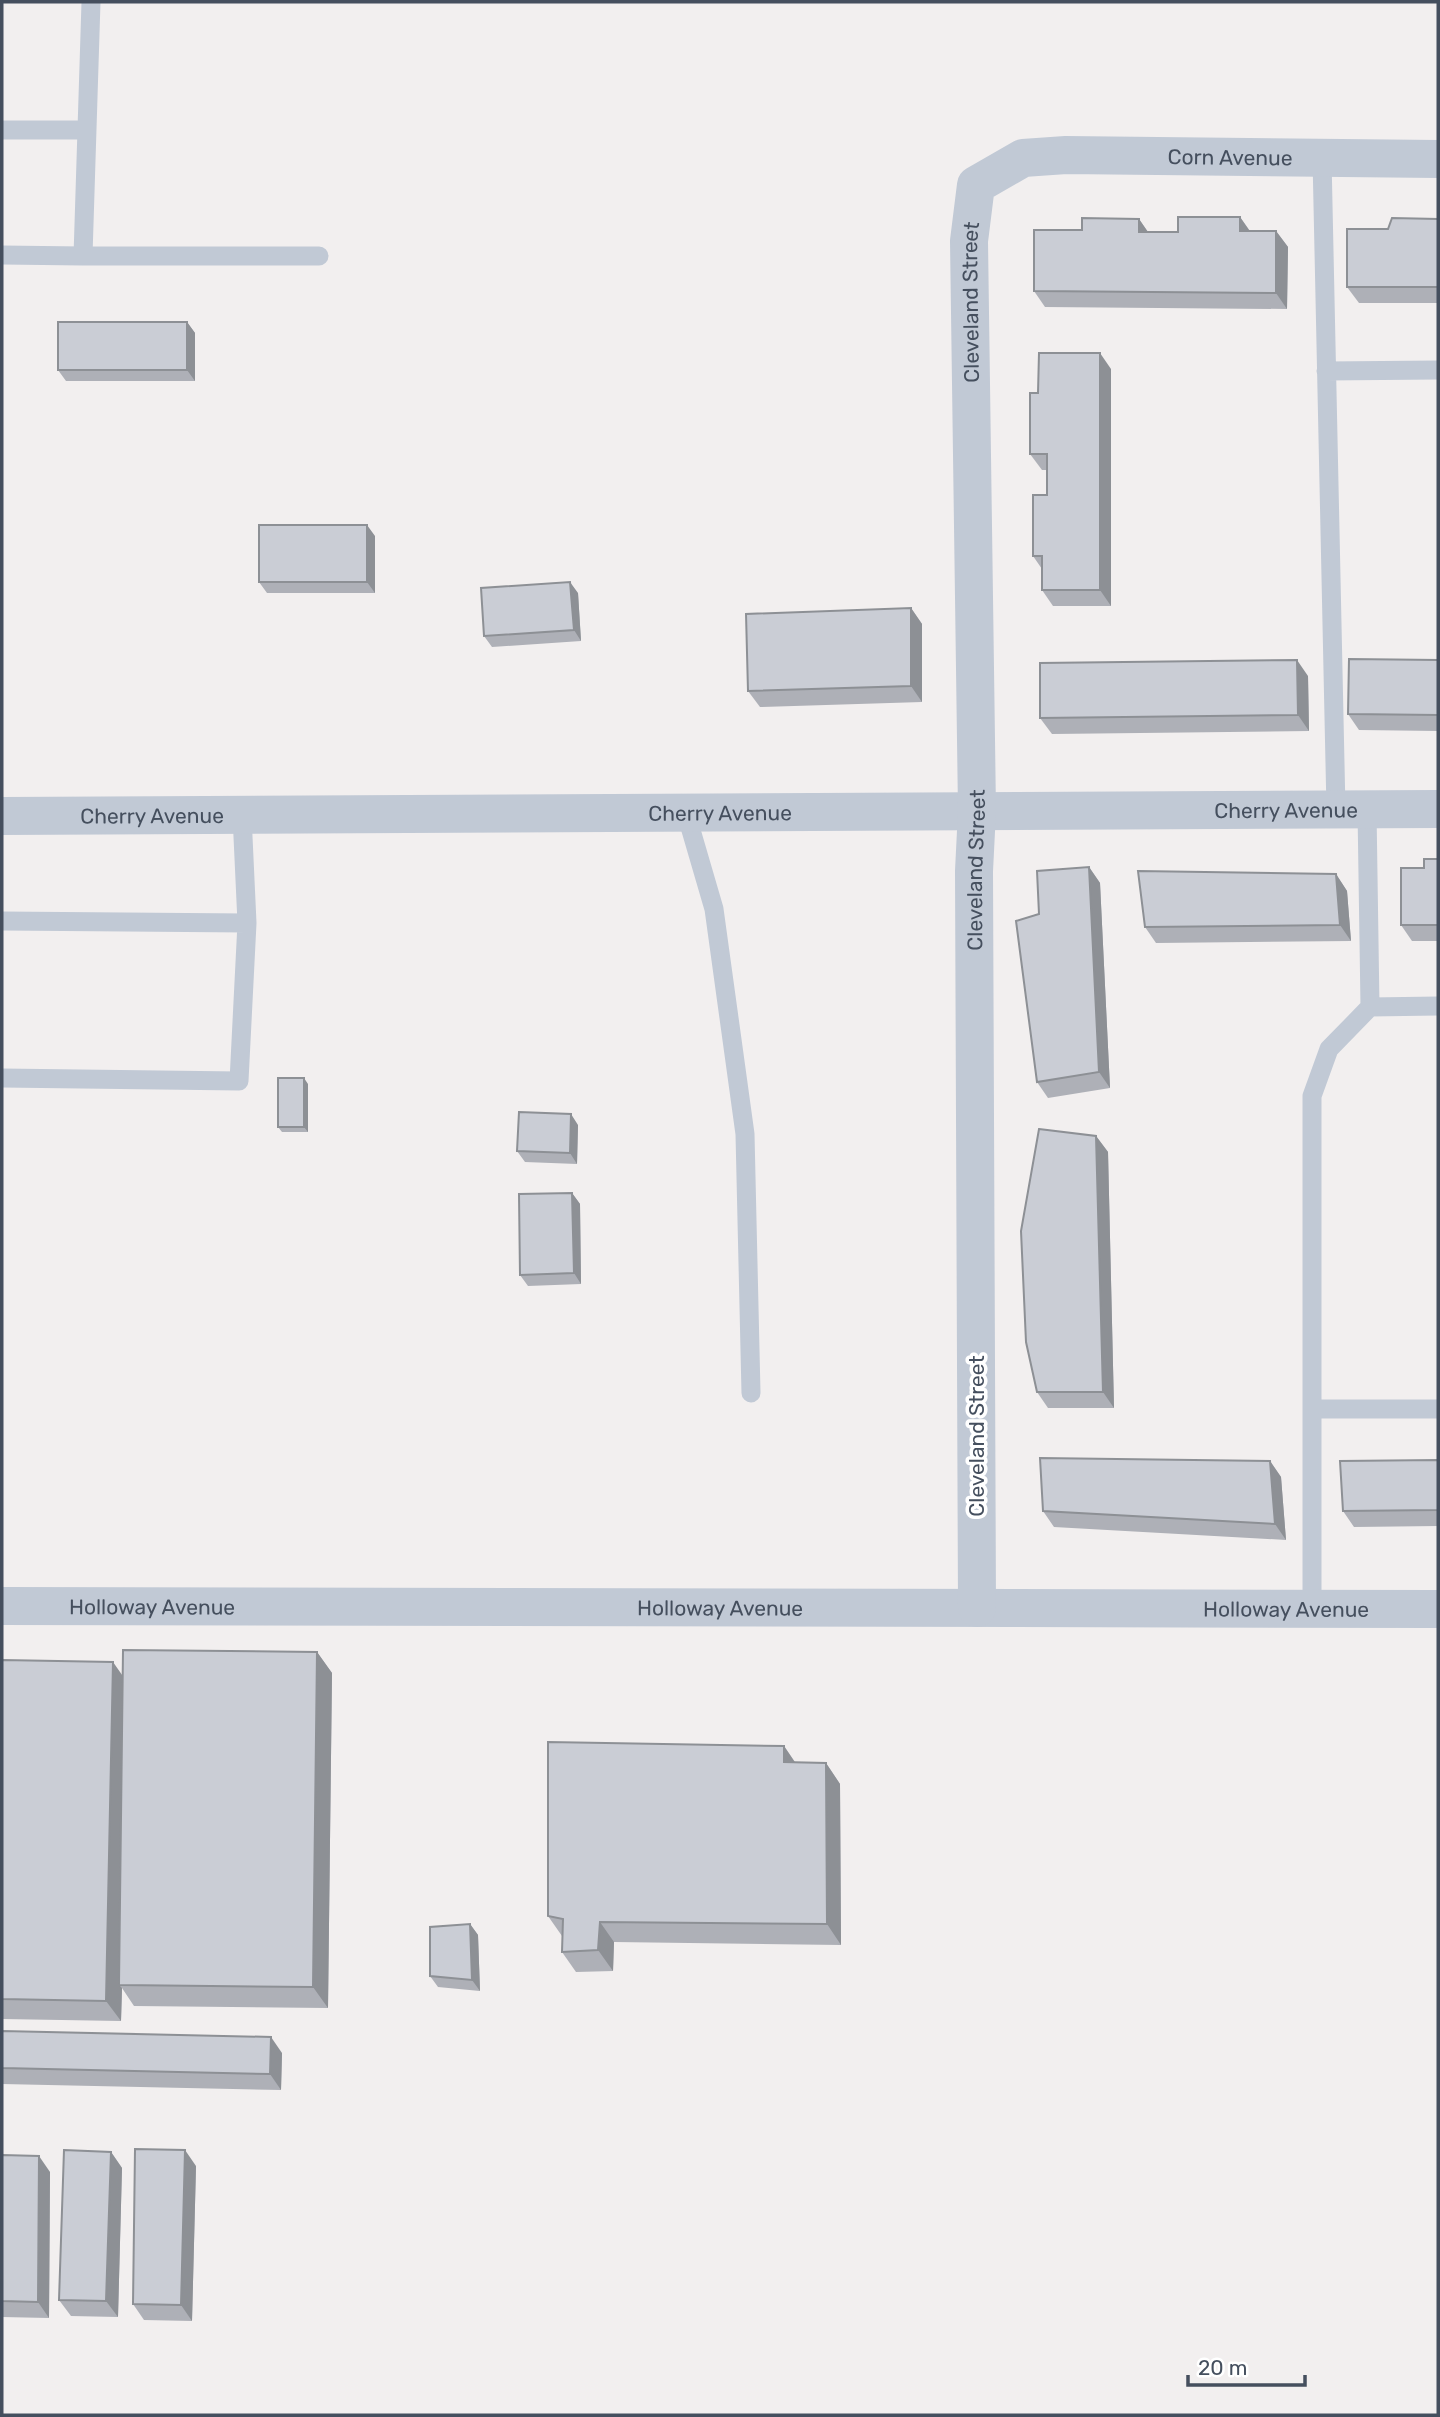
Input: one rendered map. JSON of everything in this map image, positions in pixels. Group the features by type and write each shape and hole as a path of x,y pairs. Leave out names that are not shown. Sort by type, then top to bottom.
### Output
{"street":[{"name":"Corn Avenue","path":"1023,158 1066,155 1438,159"},
{"name":"Cleveland Street","path":"977,1608 974,885 977,811 969,240 976,185 1023,158"},
{"name":"Cherry Avenue","path":"2,816 1438,809"},
{"name":"Holloway Avenue","path":"2,1606 1438,1609"},
{"path":"1438,1609 1438,1622"}],"lane":[{"path":"83,256 90,2"},
{"path":"2,130 87,130"},
{"path":"1322,158 1326,370 1351,810 1370,1007"},
{"path":"2,255 320,256"},
{"path":"1326,370 1438,370"},
{"path":"686,813 714,909 745,1133 751,1393"},
{"path":"2,1078 239,1081 247,923 242,815"},
{"path":"2,921 247,923"},
{"path":"1312,1609 1312,1096 1328,1049 1370,1007 1438,1006"},
{"path":"1312,1409 1438,1409"}],"building":[{"path":"1178,217 1240,217 1240,231 1276,231 1276,293 1034,291 1034,230 1082,230 1082,218 1139,219 1139,232 1178,232"},
{"path":"1392,218 1438,219 1438,287 1347,287 1347,229 1388,229"},
{"path":"58,322 187,322 187,370 58,370"},
{"path":"1039,353 1100,353 1100,590 1042,590 1042,556 1033,556 1033,495 1047,495 1047,454 1030,454 1030,393 1038,393"},
{"path":"259,525 367,525 367,582 259,582"},
{"path":"570,582 574,630 484,636 481,588"},
{"path":"911,608 911,686 748,691 746,614"},
{"path":"1349,659 1438,660 1438,715 1348,714"},
{"path":"1297,660 1298,715 1040,718 1040,663"},
{"path":"1424,859 1438,859 1438,925 1401,925 1401,868 1424,868"},
{"path":"1089,867 1099,1072 1037,1082 1016,921 1039,914 1037,871"},
{"path":"1138,871 1336,874 1340,925 1145,927"},
{"path":"278,1078 304,1078 304,1127 278,1127"},
{"path":"519,1112 571,1114 570,1153 517,1151"},
{"path":"1039,1129 1096,1136 1103,1392 1037,1392 1026,1342 1021,1231"},
{"path":"572,1193 574,1273 520,1275 519,1194"},
{"path":"1040,1458 1270,1461 1275,1524 1043,1511"},
{"path":"1438,1460 1438,1510 1343,1511 1340,1461"},
{"path":"123,1650 317,1652 313,1987 119,1985"},
{"path":"2,1660 113,1662 106,2001 2,1999"},
{"path":"548,1742 784,1746 784,1762 826,1763 827,1924 600,1922 598,1950 562,1952 563,1919 548,1916"},
{"path":"470,1924 472,1980 430,1976 430,1927"},
{"path":"2,2031 271,2037 270,2074 2,2068"},
{"path":"135,2149 185,2150 181,2305 133,2304"},
{"path":"64,2150 111,2152 106,2301 59,2300"},
{"path":"2,2155 39,2156 38,2302 2,2301"}]}
